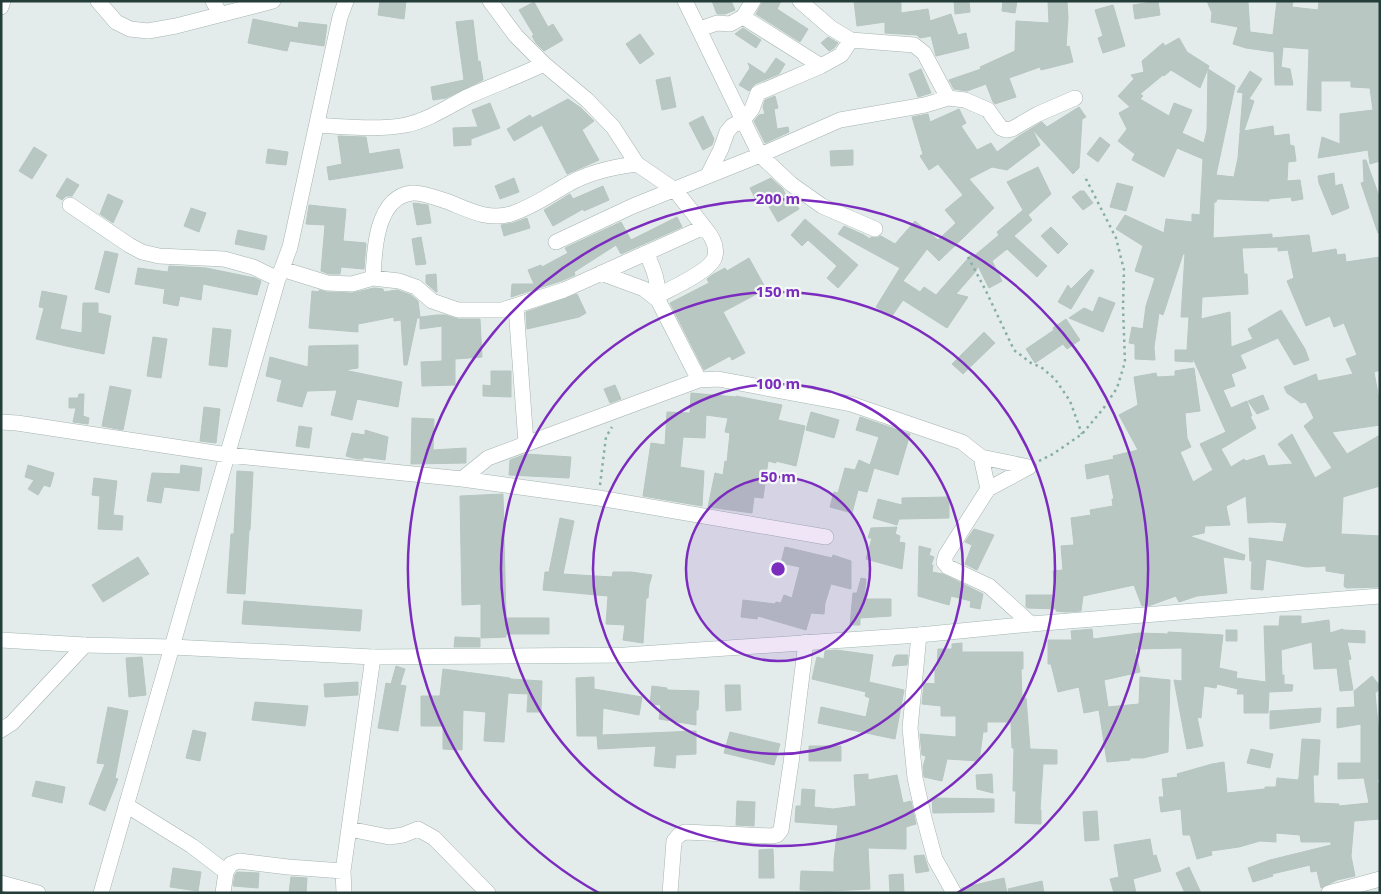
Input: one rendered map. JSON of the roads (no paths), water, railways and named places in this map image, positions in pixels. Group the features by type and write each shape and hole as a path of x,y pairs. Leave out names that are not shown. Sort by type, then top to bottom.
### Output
{"street":[{"path":"1,7 3,1"},
{"path":"98,1 116,22 130,29 148,31 176,26 224,7 273,1"},
{"path":"101,893 280,274 290,247 340,17 346,1"},
{"path":"490,1 516,36 544,64 587,100 613,127 637,164 675,190 711,236 715,248 714,259 707,267 659,298"},
{"path":"686,1 743,120 763,154 791,184 822,206 875,229"},
{"path":"700,29 717,23 730,24 743,17 753,1"},
{"path":"800,1 832,28 851,40 914,45 924,53 948,98"},
{"path":"743,17 821,66"},
{"path":"708,175 727,132 732,126 743,120 752,109 758,93 821,66 841,54 851,40"},
{"path":"318,124 343,127 406,125 544,64"},
{"path":"556,242 633,206 763,154 840,120 917,106 948,98 965,100 988,110 1001,128 1012,130 1038,114 1075,98"},
{"path":"373,278 374,254 379,227 393,201 412,193 446,201 481,215 509,214 541,202 566,186 587,176 618,166 637,164"},
{"path":"70,205 142,252 159,256 224,259 253,268 327,283 352,284 373,278 409,284 416,287 432,301 458,310 502,310 516,307 564,290 704,227"},
{"path":"646,253 656,273 659,298 698,380"},
{"path":"601,273 659,298"},
{"path":"516,307 526,443"},
{"path":"462,479 488,458 698,380 718,379 851,404 962,442 981,457 1029,467 988,489 946,555 944,562 948,567 989,586 1031,624"},
{"path":"1,422 228,454 462,479 599,498 826,537"},
{"path":"981,457 988,489"},
{"path":"1,640 373,656 625,655 919,635 1031,624 1380,596"},
{"path":"919,635 910,728 915,778 936,859 954,893"},
{"path":"670,893 674,841 685,832 771,836 777,835 781,830 806,642"},
{"path":"1,730 12,723 85,645"},
{"path":"344,893 343,872 373,656"},
{"path":"126,806 192,846 226,872"},
{"path":"349,829 389,837 402,835 418,829 434,838 488,893"},
{"path":"223,893 226,872 231,864 239,861 288,868 343,872"},
{"path":"1,883 38,893"},
{"path":"1330,893 1372,884"}]}
